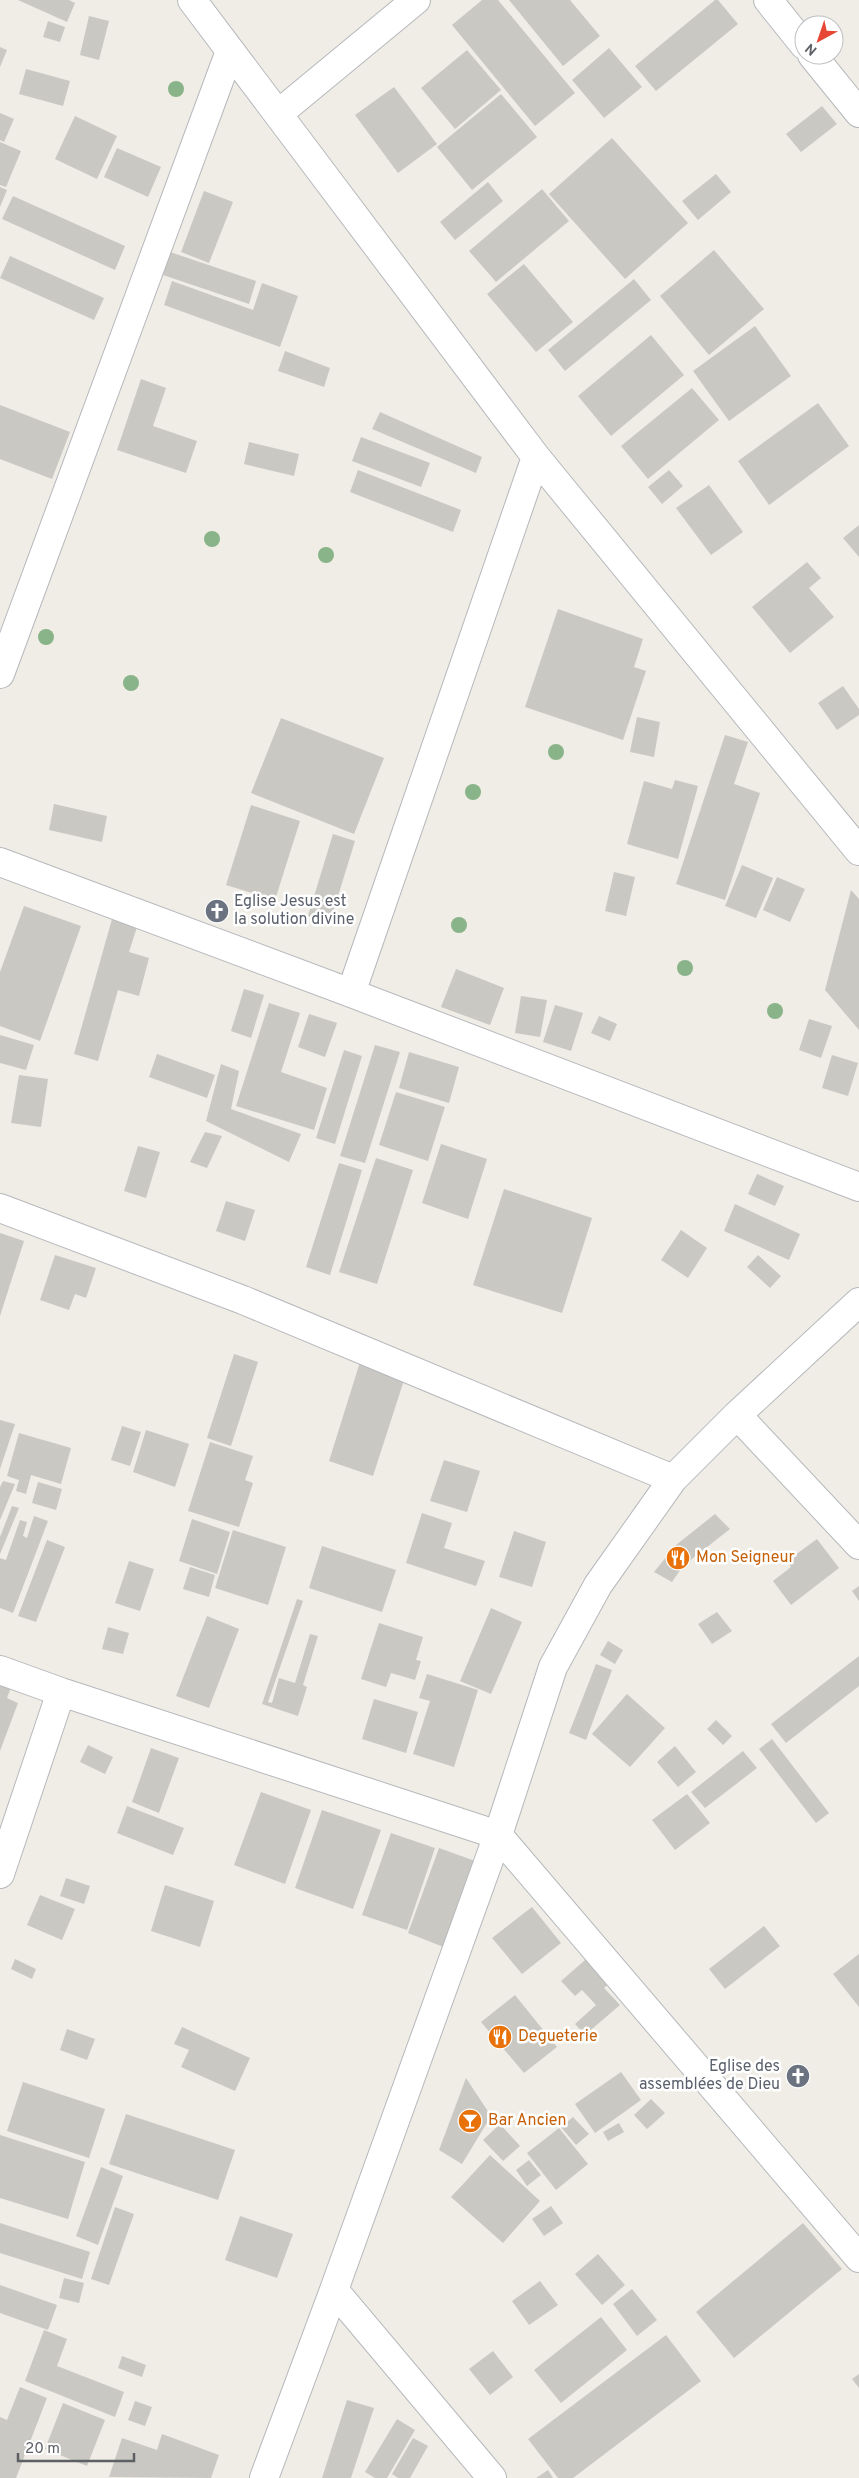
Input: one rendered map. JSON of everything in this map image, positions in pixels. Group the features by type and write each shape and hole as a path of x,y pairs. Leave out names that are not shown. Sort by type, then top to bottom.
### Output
{"street":[{"path":"192,0 536,457 859,851"},
{"path":"278,114 416,0"},
{"path":"768,0 794,32"},
{"path":"0,674 230,51"},
{"path":"820,65 859,113"},
{"path":"351,993 536,457"},
{"path":"0,862 351,993 859,1187"},
{"path":"0,1208 242,1300 673,1479"},
{"path":"264,2478 498,1835 552,1667 598,1585 673,1479 737,1415 859,1302"},
{"path":"737,1415 859,1545"},
{"path":"0,1670 498,1835 859,2258"},
{"path":"0,1874 62,1692"},
{"path":"334,2290 492,2478"}],"building":[{"path":"18,0 69,0 75,3 67,22"},
{"path":"482,0 498,0 575,93 535,126 452,25"},
{"path":"509,0 570,0 600,36 563,66"},
{"path":"715,0 718,0 738,24 656,91 635,66"},
{"path":"89,16 109,21 99,60 80,55"},
{"path":"48,21 65,27 60,42 43,37"},
{"path":"0,47 7,50 0,67"},
{"path":"609,48 642,87 604,118 572,80"},
{"path":"467,50 501,90 455,129 421,88"},
{"path":"26,69 70,81 63,106 19,94"},
{"path":"394,87 437,144 398,173 355,115"},
{"path":"501,94 537,137 472,190 437,147"},
{"path":"822,106 837,124 801,152 786,134"},
{"path":"0,113 14,119 4,142 0,140"},
{"path":"75,116 117,136 97,179 55,159"},
{"path":"612,138 688,223 625,279 549,194"},
{"path":"0,142 21,151 6,187 0,185"},
{"path":"117,148 161,167 148,197 104,177"},
{"path":"716,174 731,192 698,220 682,201"},
{"path":"488,182 503,201 455,240 440,222"},
{"path":"0,187 7,190 0,207"},
{"path":"542,189 569,221 496,282 469,251"},
{"path":"204,191 233,202 209,263 181,252"},
{"path":"13,196 125,246 115,270 2,219"},
{"path":"714,250 764,309 709,355 660,296"},
{"path":"170,252 256,281 249,304 163,275"},
{"path":"10,256 104,298 94,320 0,278"},
{"path":"524,264 573,322 536,352 487,294"},
{"path":"634,279 651,300 565,371 548,350"},
{"path":"172,281 253,310 262,283 298,296 280,347 164,305"},
{"path":"755,326 791,376 729,421 693,371"},
{"path":"651,335 684,375 611,436 578,396"},
{"path":"285,351 330,368 324,387 278,371"},
{"path":"141,379 166,388 153,426 197,441 186,473 117,450"},
{"path":"692,388 719,420 648,479 621,446"},
{"path":"818,403 849,446 769,505 738,461"},
{"path":"0,405 70,432 52,479 0,459"},
{"path":"380,412 482,457 476,473 372,429"},
{"path":"361,437 430,463 421,487 352,461"},
{"path":"249,442 299,454 294,476 244,464"},
{"path":"358,470 461,510 453,532 350,492"},
{"path":"669,470 683,486 662,504 648,487"},
{"path":"709,485 743,532 711,555 676,508"},
{"path":"859,525 859,557 843,538"},
{"path":"807,562 821,578 809,588 834,617 790,653 752,607"},
{"path":"558,609 643,639 634,667 646,671 623,740 525,707"},
{"path":"843,686 859,709 859,715 837,730 818,703"},
{"path":"637,717 660,722 654,757 630,752"},
{"path":"281,718 384,758 354,834 251,793"},
{"path":"725,735 748,742 734,784 760,793 725,900 676,884"},
{"path":"675,780 698,786 678,859 627,844 644,781 672,789"},
{"path":"54,804 107,816 102,842 49,830"},
{"path":"251,805 300,821 275,900 226,885"},
{"path":"333,834 355,841 330,922 308,916"},
{"path":"742,865 773,878 756,918 725,906"},
{"path":"614,872 635,877 626,916 605,911"},
{"path":"777,877 805,889 790,922 763,910"},
{"path":"851,890 859,899 859,1030 825,990"},
{"path":"24,906 81,926 40,1041 0,1026 0,972"},
{"path":"112,919 137,927 129,952 149,958 139,996 118,990 98,1061 74,1054"},
{"path":"456,969 504,988 490,1025 441,1007"},
{"path":"244,989 264,995 251,1038 231,1031"},
{"path":"521,996 547,1000 540,1037 515,1033"},
{"path":"269,1003 300,1013 281,1072 327,1088 314,1130 236,1106"},
{"path":"555,1005 583,1013 571,1051 543,1042"},
{"path":"309,1014 337,1023 325,1057 298,1047"},
{"path":"599,1016 617,1024 610,1041 591,1033"},
{"path":"809,1019 832,1026 821,1058 799,1050"},
{"path":"0,1035 34,1045 26,1070 0,1063"},
{"path":"375,1045 400,1052 365,1163 340,1156"},
{"path":"344,1050 362,1056 335,1144 316,1138"},
{"path":"409,1052 459,1067 449,1103 399,1088"},
{"path":"157,1054 215,1075 207,1098 149,1077"},
{"path":"832,1055 858,1063 848,1096 822,1088"},
{"path":"221,1064 239,1071 231,1109 301,1134 289,1162 206,1121"},
{"path":"19,1075 48,1079 41,1127 11,1123"},
{"path":"396,1092 445,1107 428,1161 379,1145"},
{"path":"205,1132 222,1136 207,1168 190,1162"},
{"path":"441,1144 487,1159 468,1219 422,1203"},
{"path":"138,1146 160,1152 146,1198 124,1191"},
{"path":"376,1158 413,1170 377,1284 339,1272"},
{"path":"339,1163 362,1170 330,1275 306,1267"},
{"path":"757,1174 784,1186 775,1206 748,1194"},
{"path":"504,1189 592,1218 562,1313 473,1285"},
{"path":"226,1201 255,1210 245,1241 216,1231"},
{"path":"735,1204 800,1234 789,1260 724,1231"},
{"path":"681,1230 707,1248 688,1278 661,1260"},
{"path":"0,1233 24,1241 0,1316"},
{"path":"55,1255 96,1268 86,1298 75,1294 69,1310 40,1300"},
{"path":"758,1255 781,1276 770,1288 747,1267"},
{"path":"234,1354 258,1362 231,1446 207,1438"},
{"path":"360,1362 405,1377 373,1476 329,1461"},
{"path":"0,1420 15,1424 0,1469"},
{"path":"122,1426 141,1432 130,1466 111,1460"},
{"path":"146,1430 189,1444 175,1487 133,1472"},
{"path":"19,1433 71,1448 61,1484 31,1475 26,1494 16,1491 19,1480 7,1476"},
{"path":"210,1442 253,1456 245,1480 253,1483 239,1527 188,1511"},
{"path":"444,1460 480,1471 467,1512 430,1501"},
{"path":"3,1481 15,1484 0,1520 0,1487"},
{"path":"38,1482 62,1489 56,1510 32,1503"},
{"path":"12,1506 19,1508 0,1554 0,1537"},
{"path":"422,1513 452,1523 444,1548 485,1561 476,1586 406,1563"},
{"path":"715,1514 730,1529 683,1566 672,1582 654,1572 676,1545"},
{"path":"34,1516 48,1521 13,1613 0,1608 0,1558 6,1560 20,1520 27,1522 23,1536 27,1538"},
{"path":"192,1519 230,1532 217,1574 179,1561"},
{"path":"233,1530 286,1547 268,1605 215,1588"},
{"path":"514,1531 546,1542 532,1587 499,1577"},
{"path":"817,1539 839,1568 791,1605 773,1581 791,1567 787,1561"},
{"path":"47,1540 65,1547 36,1622 18,1616"},
{"path":"322,1546 396,1570 382,1612 309,1588"},
{"path":"129,1561 154,1569 140,1611 115,1603"},
{"path":"190,1567 215,1575 209,1597 183,1589"},
{"path":"859,1586 859,1601 852,1591"},
{"path":"297,1599 303,1601 268,1702 272,1703 279,1678 295,1683 310,1634 318,1636 303,1685 307,1687 298,1716 262,1704"},
{"path":"491,1608 522,1622 491,1694 460,1681"},
{"path":"717,1612 732,1631 712,1644 698,1624"},
{"path":"207,1616 239,1629 209,1708 176,1696"},
{"path":"379,1623 423,1637 416,1660 421,1661 415,1680 391,1673 386,1687 361,1679"},
{"path":"108,1627 129,1633 123,1654 102,1649"},
{"path":"608,1641 623,1650 615,1664 600,1655"},
{"path":"859,1656 859,1686 786,1743 771,1724"},
{"path":"596,1664 612,1670 586,1740 569,1733"},
{"path":"427,1674 478,1690 454,1767 413,1754 430,1701 419,1698"},
{"path":"0,1677 13,1682 7,1698 18,1703 0,1751"},
{"path":"627,1694 665,1728 630,1767 592,1734"},
{"path":"374,1699 418,1712 406,1753 362,1739"},
{"path":"716,1720 732,1736 723,1745 707,1729"},
{"path":"772,1739 829,1813 816,1823 759,1749"},
{"path":"88,1745 113,1757 105,1774 80,1762"},
{"path":"675,1746 696,1772 678,1787 657,1762"},
{"path":"151,1748 179,1758 159,1813 132,1802"},
{"path":"743,1751 757,1768 705,1808 691,1792"},
{"path":"261,1792 311,1810 285,1884 234,1865"},
{"path":"687,1794 710,1823 675,1850 652,1820"},
{"path":"127,1806 184,1828 173,1855 117,1833"},
{"path":"322,1810 381,1830 353,1909 295,1888"},
{"path":"391,1833 435,1848 407,1930 362,1915"},
{"path":"439,1848 478,1862 446,1948 408,1933"},
{"path":"66,1878 90,1886 84,1904 60,1896"},
{"path":"165,1885 214,1901 200,1947 151,1931"},
{"path":"40,1895 75,1909 62,1940 27,1925"},
{"path":"532,1907 561,1943 522,1974 492,1938"},
{"path":"764,1926 780,1946 725,1989 709,1969"},
{"path":"592,1954 614,1979 604,1988 620,2005 585,2035 575,2024 596,2005 582,1990 575,1996 561,1981"},
{"path":"859,1954 859,2007 833,1974"},
{"path":"15,1959 36,1969 32,1979 11,1969"},
{"path":"515,1995 557,2047 524,2073 481,2022"},
{"path":"182,2027 250,2058 235,2091 181,2067 189,2050 174,2044"},
{"path":"67,2029 95,2039 87,2060 60,2050"},
{"path":"621,2072 641,2100 595,2133 575,2104"},
{"path":"466,2078 491,2116 462,2164 439,2150"},
{"path":"23,2082 105,2109 89,2158 7,2131"},
{"path":"651,2099 665,2113 647,2129 634,2115"},
{"path":"126,2114 235,2150 218,2200 109,2164"},
{"path":"573,2117 589,2134 576,2145 561,2127"},
{"path":"619,2123 624,2132 608,2141 603,2132"},
{"path":"500,2124 520,2146 503,2161 483,2140"},
{"path":"559,2128 588,2164 556,2190 527,2153"},
{"path":"0,2135 85,2162 68,2219 0,2198"},
{"path":"490,2155 540,2201 503,2243 451,2197"},
{"path":"529,2160 541,2175 527,2186 516,2170"},
{"path":"101,2167 123,2176 98,2245 76,2236"},
{"path":"551,2206 563,2223 544,2236 532,2219"},
{"path":"115,2207 134,2214 109,2285 91,2279"},
{"path":"240,2216 293,2234 277,2278 225,2260"},
{"path":"0,2223 90,2252 82,2279 0,2253"},
{"path":"803,2223 842,2269 734,2358 696,2312"},
{"path":"598,2254 625,2285 602,2305 575,2274"},
{"path":"64,2278 84,2283 79,2303 59,2298"},
{"path":"540,2281 558,2305 529,2325 512,2301"},
{"path":"0,2285 57,2305 48,2330 0,2313"},
{"path":"632,2289 657,2320 637,2336 613,2304"},
{"path":"601,2317 627,2350 561,2403 534,2370"},
{"path":"44,2330 67,2339 57,2366 124,2392 115,2417 25,2381"},
{"path":"666,2335 701,2381 573,2478 558,2478 528,2439"},
{"path":"493,2351 513,2377 490,2395 469,2369"},
{"path":"122,2356 146,2365 142,2377 118,2368"},
{"path":"859,2374 859,2388 852,2379"},
{"path":"20,2387 47,2398 16,2478 0,2478 0,2417 7,2420"},
{"path":"347,2400 374,2408 351,2478 322,2478"},
{"path":"135,2401 152,2407 145,2426 128,2420"},
{"path":"63,2403 105,2420 87,2466 45,2449"},
{"path":"397,2419 415,2430 387,2478 375,2478 365,2472"},
{"path":"162,2434 219,2455 211,2478 109,2477 122,2438 157,2450"},
{"path":"413,2438 428,2446 410,2478 398,2478 392,2474"},
{"path":"548,2470 553,2478 536,2478"}],"place":[{"name":"Eglise Jesus est la solution divine","path":"217,911"},
{"name":"Mon Seigneur","path":"678,1558"},
{"name":"Degueterie","path":"500,2037"},
{"name":"Eglise des assemblées de Dieu","path":"798,2076"},
{"name":"Bar Ancien","path":"470,2121"}]}
